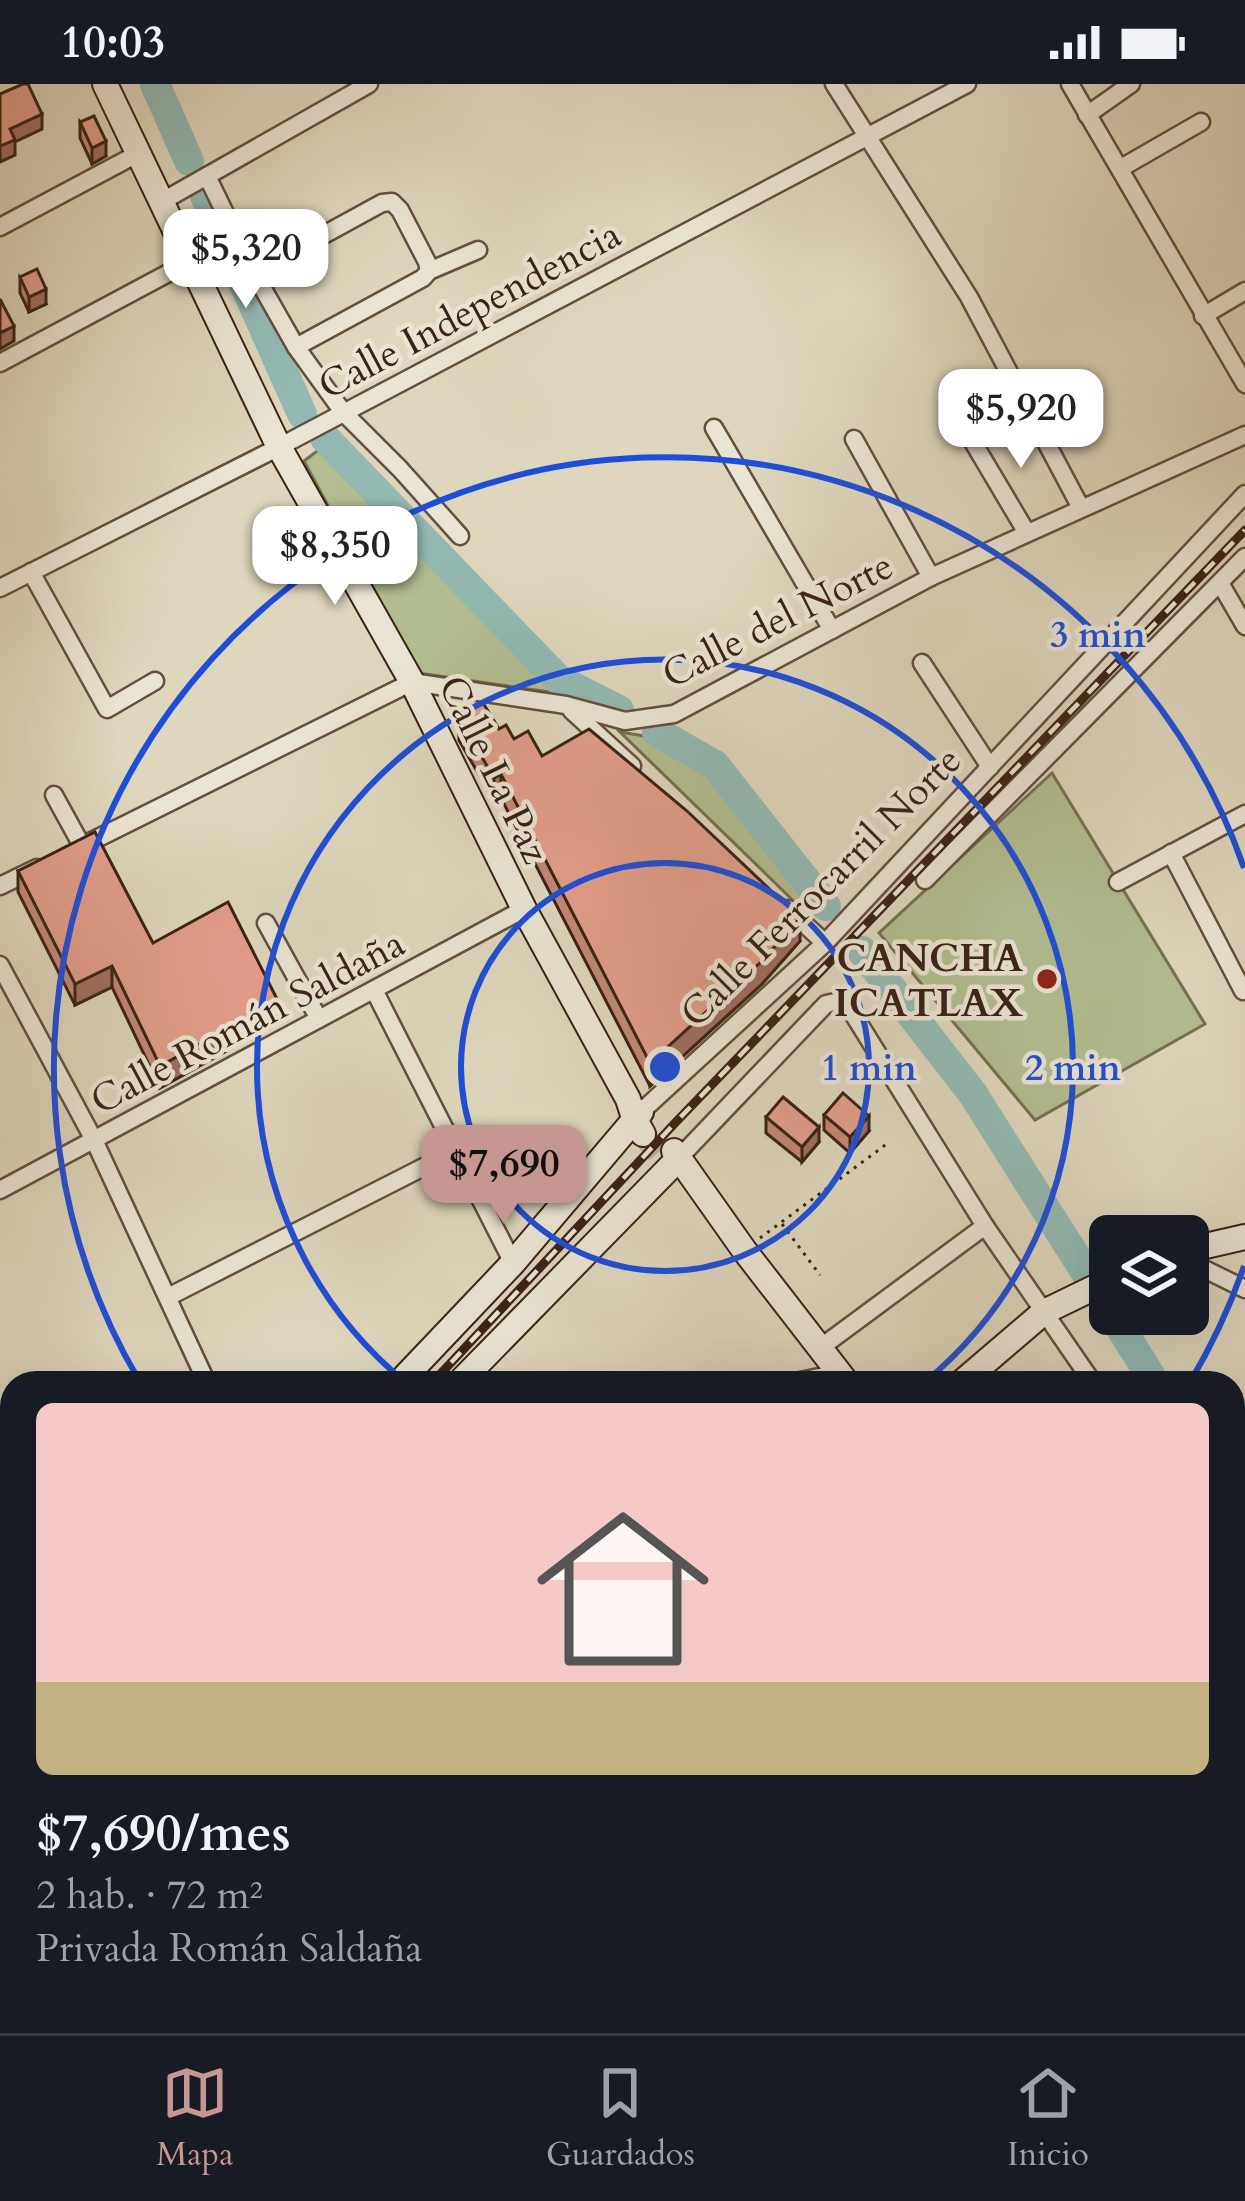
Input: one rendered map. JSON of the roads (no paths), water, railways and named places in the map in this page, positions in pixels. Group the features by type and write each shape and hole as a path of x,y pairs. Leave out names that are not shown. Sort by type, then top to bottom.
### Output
{"main road":[{"name":"Calle La Paz","path":"105,84 279,447 412,682 524,909 640,1117"},
{"name":"Calle Ferrocarril Norte","path":"411,1371 513,1264 640,1117"},
{"path":"471,1371 675,1161 838,1371"},
{"path":"1209,1245 1245,1237"},
{"path":"975,1371 1044,1312 1089,1291"}],"street":[{"path":"161,202 369,84"},
{"path":"834,84 968,297 1081,508"},
{"name":"Calle Independencia","path":"0,588 279,447 967,84"},
{"path":"1070,84 1245,384"},
{"path":"1088,115 1131,84"},
{"path":"1121,168 1202,122"},
{"path":"0,226 139,153"},
{"path":"208,176 254,273 296,346 343,412 460,536"},
{"path":"254,273 382,203 392,202 400,209 429,271"},
{"path":"296,346 429,271 478,250"},
{"path":"0,363 189,262"},
{"path":"1203,316 1245,291"},
{"path":"714,428 832,630"},
{"name":"Calle del Norte","path":"412,682 566,706 626,721 674,714 931,577 1245,435"},
{"path":"970,437 1027,533"},
{"path":"854,439 931,577"},
{"name":"Calle Ferrocarril Norte","path":"640,1117 825,943 1245,494"},
{"path":"925,880 1245,557"},
{"path":"31,572 107,709 154,681"},
{"path":"1220,583 1245,626"},
{"path":"922,663 990,767"},
{"path":"0,886 412,682"},
{"path":"566,706 652,785"},
{"path":"54,796 82,846"},
{"path":"1118,881 1245,814"},
{"path":"1171,853 1243,991"},
{"path":"773,896 825,943"},
{"name":"Calle Román Saldaña","path":"0,1190 524,909"},
{"path":"266,923 319,1019"},
{"path":"0,965 6,994 94,1140 201,1371"},
{"path":"374,990 513,1264"},
{"path":"675,1161 826,1004 840,1001 850,1009 985,1226 1085,1371"},
{"path":"168,1298 455,1151"},
{"path":"820,1348 985,1226"},
{"path":"1209,1271 1245,1289"}],"waterway":[{"path":"155,84 189,161"},
{"path":"205,196 302,414"},
{"path":"325,438 558,679 619,710"},
{"path":"657,732 715,765 826,906"},
{"path":"862,951 973,1094 1089,1278"},
{"path":"1125,1335 1148,1371"}],"tunnel":[{"path":"643,1134 664,1159"}],"railway":[{"path":"443,1371 1245,530"}],"place":[{"name":"CANCHA ICATLAX","path":"1047,979"}]}
